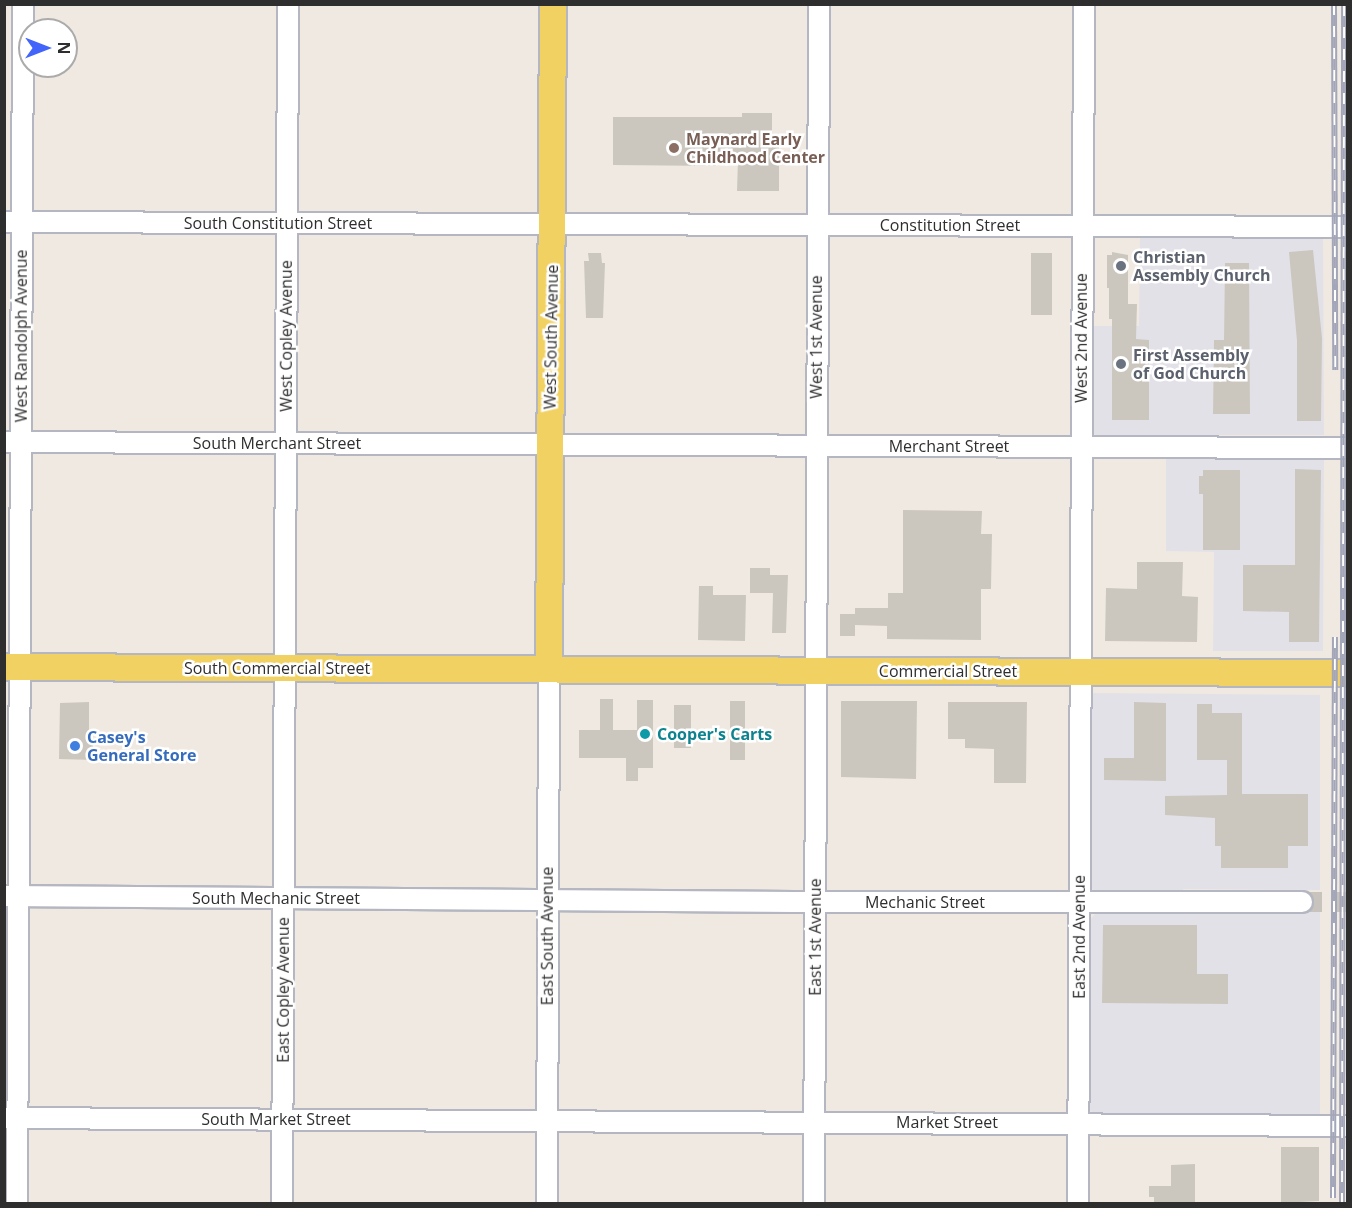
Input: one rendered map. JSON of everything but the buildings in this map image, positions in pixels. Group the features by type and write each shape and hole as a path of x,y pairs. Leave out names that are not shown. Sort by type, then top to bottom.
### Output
{"main road":[{"name":"West South Avenue","path":"549,669 553,4"},
{"name":"South Commercial Street","path":"12,667 549,669"},
{"name":"Commercial Street","path":"549,669 1347,673"}],"street":[{"name":"West Randolph Avenue","path":"17,1203 11,1118 13,222 23,4"},
{"name":"West Copley Avenue","path":"284,668 288,4"},
{"name":"West 1st Avenue","path":"815,670 819,4"},
{"name":"West 2nd Avenue","path":"1079,671 1084,4"},
{"name":"South Constitution Street","path":"13,222 552,222"},
{"name":"Constitution Street","path":"552,222 1347,227"},
{"name":"South Merchant Street","path":"12,442 550,444"},
{"name":"Merchant Street","path":"550,444 1347,448"},
{"name":"East Copley Avenue","path":"282,1203 284,668"},
{"name":"East South Avenue","path":"547,1203 549,669"},
{"name":"East 1st Avenue","path":"814,1203 815,670"},
{"name":"East 2nd Avenue","path":"1078,1203 1079,671"},
{"name":"South Mechanic Street","path":"12,896 547,900"},
{"name":"Mechanic Street","path":"547,900 1302,902"},
{"name":"South Market Street","path":"11,1118 547,1119"},
{"name":"Market Street","path":"547,1119 1347,1126"}],"shaded area":[{"path":"1140,233 1323,235 1324,435 1096,435 1090,432 1090,326 1139,326"},
{"path":"1166,457 1324,458 1323,651 1213,651 1214,552 1166,551"},
{"path":"1094,693 1320,695 1320,890 1183,889 1183,894 1101,893 1093,890 1089,884 1090,695"},
{"path":"1098,911 1320,912 1320,1115 1097,1114 1090,1111 1088,1108 1088,922"}],"tunnel":[{"path":"1302,902 1348,902"}],"railway":[{"path":"1334,4 1335,370"},
{"path":"1342,1204 1344,4"},
{"path":"1333,1198 1335,637"}],"place":[{"name":"Maynard Early Childhood Center","path":"674,148"},
{"name":"Christian Assembly Church","path":"1121,266"},
{"name":"First Assembly of God Church","path":"1121,364"},
{"name":"Cooper's Carts","path":"645,734"},
{"name":"Casey's General Store","path":"75,746"}]}
